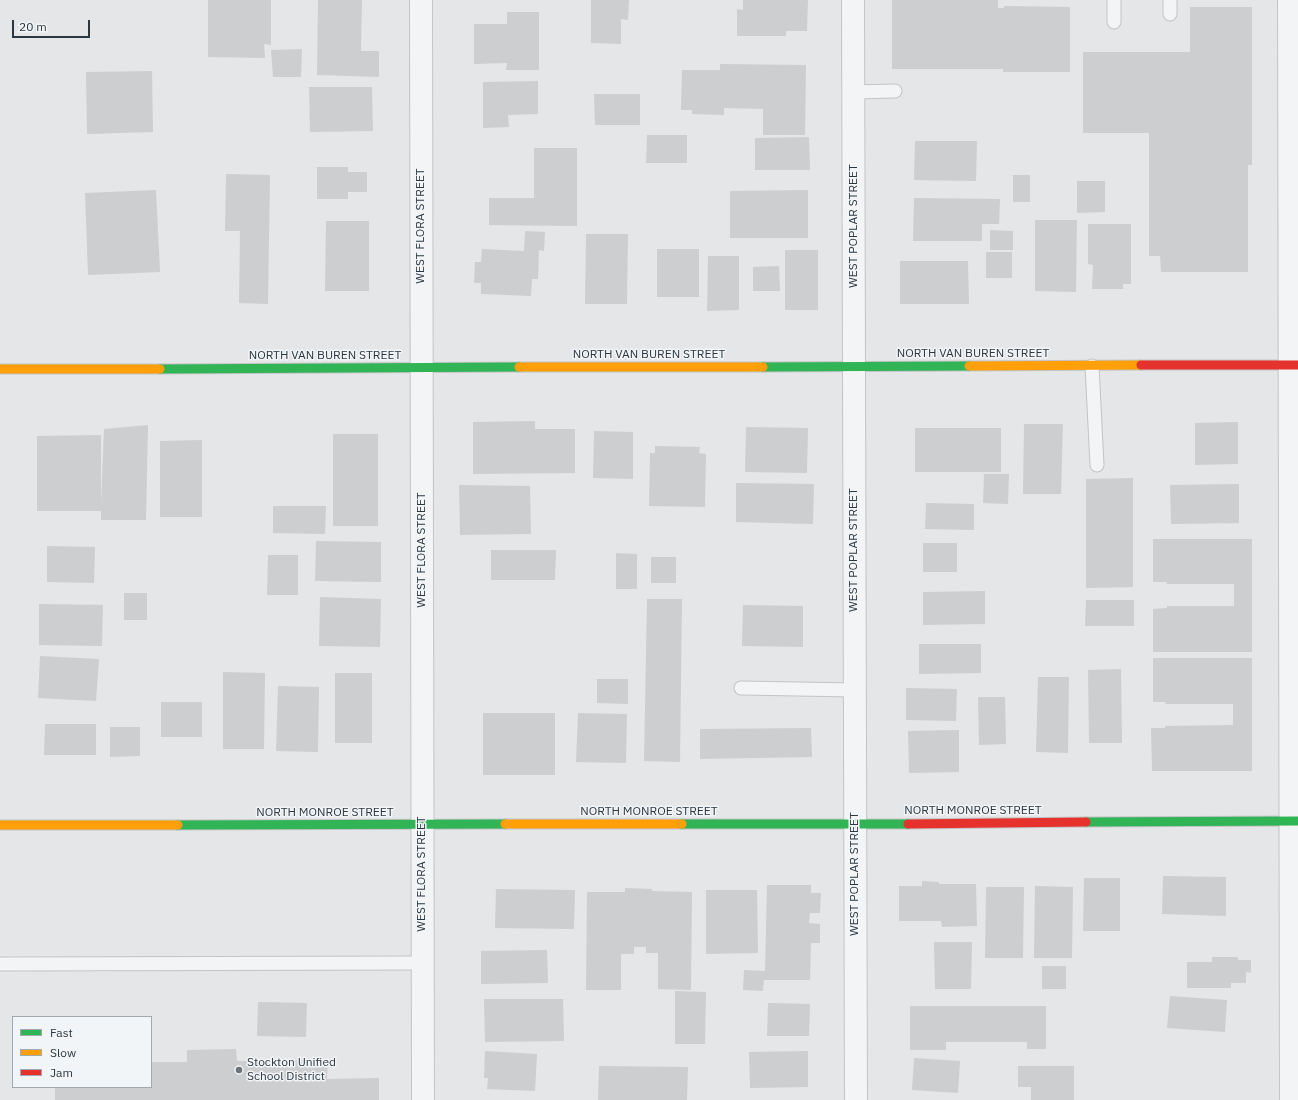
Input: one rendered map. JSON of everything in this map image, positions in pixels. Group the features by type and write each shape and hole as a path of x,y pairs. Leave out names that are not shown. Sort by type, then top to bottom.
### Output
{"street":[{"name":"WEST FLORA STREET","path":"421,0 423,1100"},
{"name":"WEST POPLAR STREET","path":"853,0 856,1100"},
{"path":"1289,0 1294,365 1295,1006 1291,1100"},
{"name":"NORTH VAN BUREN STREET","path":"0,369 1294,365"},
{"name":"NORTH MONROE STREET","path":"0,825 855,824 1294,821"}],"lane":[{"path":"1114,0 1114,22"},
{"path":"1170,0 1170,14"},
{"path":"853,92 895,91"},
{"path":"1092,366 1097,465"},
{"path":"741,688 855,690"},
{"path":"0,964 422,963"}],"building":[{"path":"208,0 271,0 271,45 264,44 265,58 208,57"},
{"path":"318,0 362,0 361,51 379,51 379,77 317,75"},
{"path":"591,0 629,0 628,20 621,19 621,44 591,43"},
{"path":"743,0 808,0 807,31 786,31 786,36 737,36 737,9 743,10"},
{"path":"892,0 998,0 998,8 1004,8 1004,6 1070,7 1070,72 1003,72 1003,69 892,69"},
{"path":"1190,7 1252,7 1252,165 1248,165 1248,272 1161,272 1160,256 1149,256 1149,133 1083,133 1083,52 1190,52"},
{"path":"507,12 539,12 539,70 506,70 507,63 474,64 474,24 507,24"},
{"path":"302,49 301,77 273,77 271,50"},
{"path":"720,64 806,65 805,135 763,135 763,109 724,108 724,115 692,114 692,110 681,110 682,70 720,70"},
{"path":"152,71 153,132 87,134 86,72"},
{"path":"538,81 538,114 508,115 509,127 483,128 483,82"},
{"path":"309,87 372,87 373,131 310,132"},
{"path":"594,94 640,94 640,125 595,125"},
{"path":"647,135 687,135 687,163 646,163"},
{"path":"809,137 810,170 755,170 755,138"},
{"path":"915,141 977,141 976,181 914,180"},
{"path":"534,148 577,148 577,226 489,225 489,198 534,198"},
{"path":"317,167 348,167 348,172 367,172 367,192 348,192 348,199 317,199"},
{"path":"226,174 270,175 268,304 239,303 240,231 225,231"},
{"path":"1013,175 1030,175 1030,202 1013,202"},
{"path":"1077,181 1105,181 1105,212 1077,213"},
{"path":"156,190 160,272 88,275 85,193"},
{"path":"808,190 808,238 730,238 730,191"},
{"path":"914,198 1000,199 999,224 982,224 982,241 913,241"},
{"path":"1035,220 1077,220 1076,292 1035,291"},
{"path":"326,221 369,221 369,291 325,291"},
{"path":"1088,224 1131,224 1131,284 1123,284 1123,289 1092,289 1093,265 1088,264"},
{"path":"990,230 1013,231 1013,250 990,250"},
{"path":"525,231 545,232 544,251 539,250 538,279 532,279 531,296 481,294 481,283 474,283 475,262 481,262 482,249 524,251"},
{"path":"586,234 628,234 627,304 585,304"},
{"path":"657,249 699,249 699,297 657,297"},
{"path":"785,250 818,250 818,310 785,310"},
{"path":"986,252 1012,252 1012,278 986,278"},
{"path":"708,256 739,256 739,310 707,311"},
{"path":"900,261 968,261 969,304 900,304"},
{"path":"779,266 780,291 753,291 753,267"},
{"path":"535,421 535,429 575,429 575,473 473,474 473,422"},
{"path":"1238,422 1238,464 1195,465 1195,423"},
{"path":"1024,424 1063,424 1061,494 1023,494"},
{"path":"148,425 146,520 101,520 101,511 37,511 37,436 101,435 101,504 104,429"},
{"path":"746,427 808,428 807,473 745,472"},
{"path":"915,428 1001,428 1001,472 915,472"},
{"path":"594,431 633,432 633,479 593,478"},
{"path":"333,434 378,434 378,526 333,526"},
{"path":"202,440 202,517 160,517 160,441"},
{"path":"655,446 700,447 699,453 706,454 705,507 649,506 650,453 655,453"},
{"path":"984,474 1009,474 1008,504 983,503"},
{"path":"1133,478 1133,587 1086,588 1086,479"},
{"path":"736,483 814,484 813,524 736,522"},
{"path":"1239,484 1239,523 1171,524 1170,485"},
{"path":"459,485 530,486 531,534 460,535"},
{"path":"926,503 974,504 974,530 925,529"},
{"path":"273,506 326,506 325,534 273,533"},
{"path":"1153,539 1252,539 1252,652 1153,652 1153,609 1167,608 1167,606 1234,606 1234,584 1167,584 1166,582 1153,582"},
{"path":"316,541 381,542 381,582 315,581"},
{"path":"923,543 957,543 957,572 923,572"},
{"path":"47,546 95,547 94,583 47,582"},
{"path":"491,550 556,550 555,580 491,580"},
{"path":"616,553 637,554 637,589 616,589"},
{"path":"268,555 298,555 298,595 267,595"},
{"path":"651,557 676,557 676,583 651,583"},
{"path":"985,591 985,624 923,625 923,592"},
{"path":"124,593 147,593 147,620 124,620"},
{"path":"320,597 381,599 380,647 319,646"},
{"path":"647,599 682,599 680,762 644,761"},
{"path":"1086,600 1134,600 1134,626 1085,626"},
{"path":"39,604 103,605 102,646 39,645"},
{"path":"743,605 803,606 803,647 742,646"},
{"path":"919,644 981,644 981,673 919,674"},
{"path":"40,656 99,659 96,701 38,698"},
{"path":"1153,658 1252,658 1252,771 1152,771 1151,728 1165,728 1165,726 1233,725 1233,704 1166,704 1165,702 1153,702"},
{"path":"1121,669 1122,743 1089,743 1088,670"},
{"path":"223,672 265,673 264,749 223,749"},
{"path":"335,673 372,673 372,743 335,743"},
{"path":"1038,677 1069,677 1068,753 1036,752"},
{"path":"597,679 628,679 628,704 597,703"},
{"path":"278,686 319,687 318,752 276,751"},
{"path":"906,688 957,689 956,721 906,720"},
{"path":"978,697 1005,697 1006,744 979,745"},
{"path":"161,702 202,702 202,737 161,737"},
{"path":"483,713 555,713 555,775 483,775"},
{"path":"578,713 627,714 626,763 576,762"},
{"path":"45,724 96,724 96,755 44,755"},
{"path":"110,727 140,727 140,756 110,757"},
{"path":"811,728 812,757 700,759 700,729"},
{"path":"959,730 959,772 909,773 908,731"},
{"path":"1163,876 1226,877 1226,916 1162,914"},
{"path":"1084,878 1120,878 1120,931 1083,931"},
{"path":"922,881 939,882 939,884 976,884 977,926 942,927 941,921 899,921 899,886 922,886"},
{"path":"767,885 811,885 811,893 821,893 820,913 810,913 809,923 820,924 820,943 811,943 810,980 764,980 763,991 743,990 744,970 765,971"},
{"path":"1035,886 1073,887 1072,958 1034,958"},
{"path":"986,887 1024,887 1023,958 985,958"},
{"path":"625,888 652,889 652,891 692,892 691,990 658,989 658,953 646,953 646,947 634,947 634,954 621,954 621,990 586,990 587,892 625,892"},
{"path":"496,889 575,890 574,929 495,928"},
{"path":"706,890 757,890 758,953 706,954"},
{"path":"934,942 972,942 971,989 935,989"},
{"path":"547,950 548,983 481,984 481,951"},
{"path":"1212,957 1238,957 1238,960 1251,960 1251,973 1246,972 1246,983 1231,983 1231,988 1187,988 1187,962 1212,962"},
{"path":"1042,966 1066,966 1066,989 1042,989"},
{"path":"675,991 706,992 705,1044 675,1044"},
{"path":"1170,996 1227,1000 1225,1032 1167,1028"},
{"path":"484,999 563,999 564,1041 485,1042"},
{"path":"258,1002 307,1003 306,1037 257,1036"},
{"path":"768,1003 810,1004 809,1036 767,1036"},
{"path":"910,1006 1046,1006 1046,1049 1027,1049 1027,1042 946,1042 946,1050 910,1050"},
{"name":"Stockton Unified School District","path":"236,1049 237,1061 328,1060 327,1079 379,1078 379,1100 55,1100 55,1088 152,1088 152,1062 187,1062 187,1050"},
{"path":"485,1051 537,1054 535,1091 487,1089 488,1078 484,1078"},
{"path":"808,1051 808,1087 750,1088 749,1052"},
{"path":"914,1058 960,1061 958,1093 912,1090"},
{"path":"599,1066 688,1067 687,1100 598,1100"},
{"path":"1018,1066 1074,1066 1074,1100 1031,1100 1031,1087 1018,1087"}],"traffic: fast":[{"path":"763,367 969,366"},
{"path":"160,369 519,367"},
{"path":"1086,822 1298,821"},
{"path":"178,825 505,824"},
{"path":"682,824 908,824"}],"traffic: slow":[{"path":"969,366 1141,365"},
{"path":"519,367 763,367"},
{"path":"0,369 160,369"},
{"path":"505,824 682,824"},
{"path":"0,825 178,825"}],"traffic: jam":[{"path":"1141,365 1298,365"},
{"path":"908,824 1086,822"}],"place":[{"name":"Stockton Unified School District","path":"239,1070"}]}
